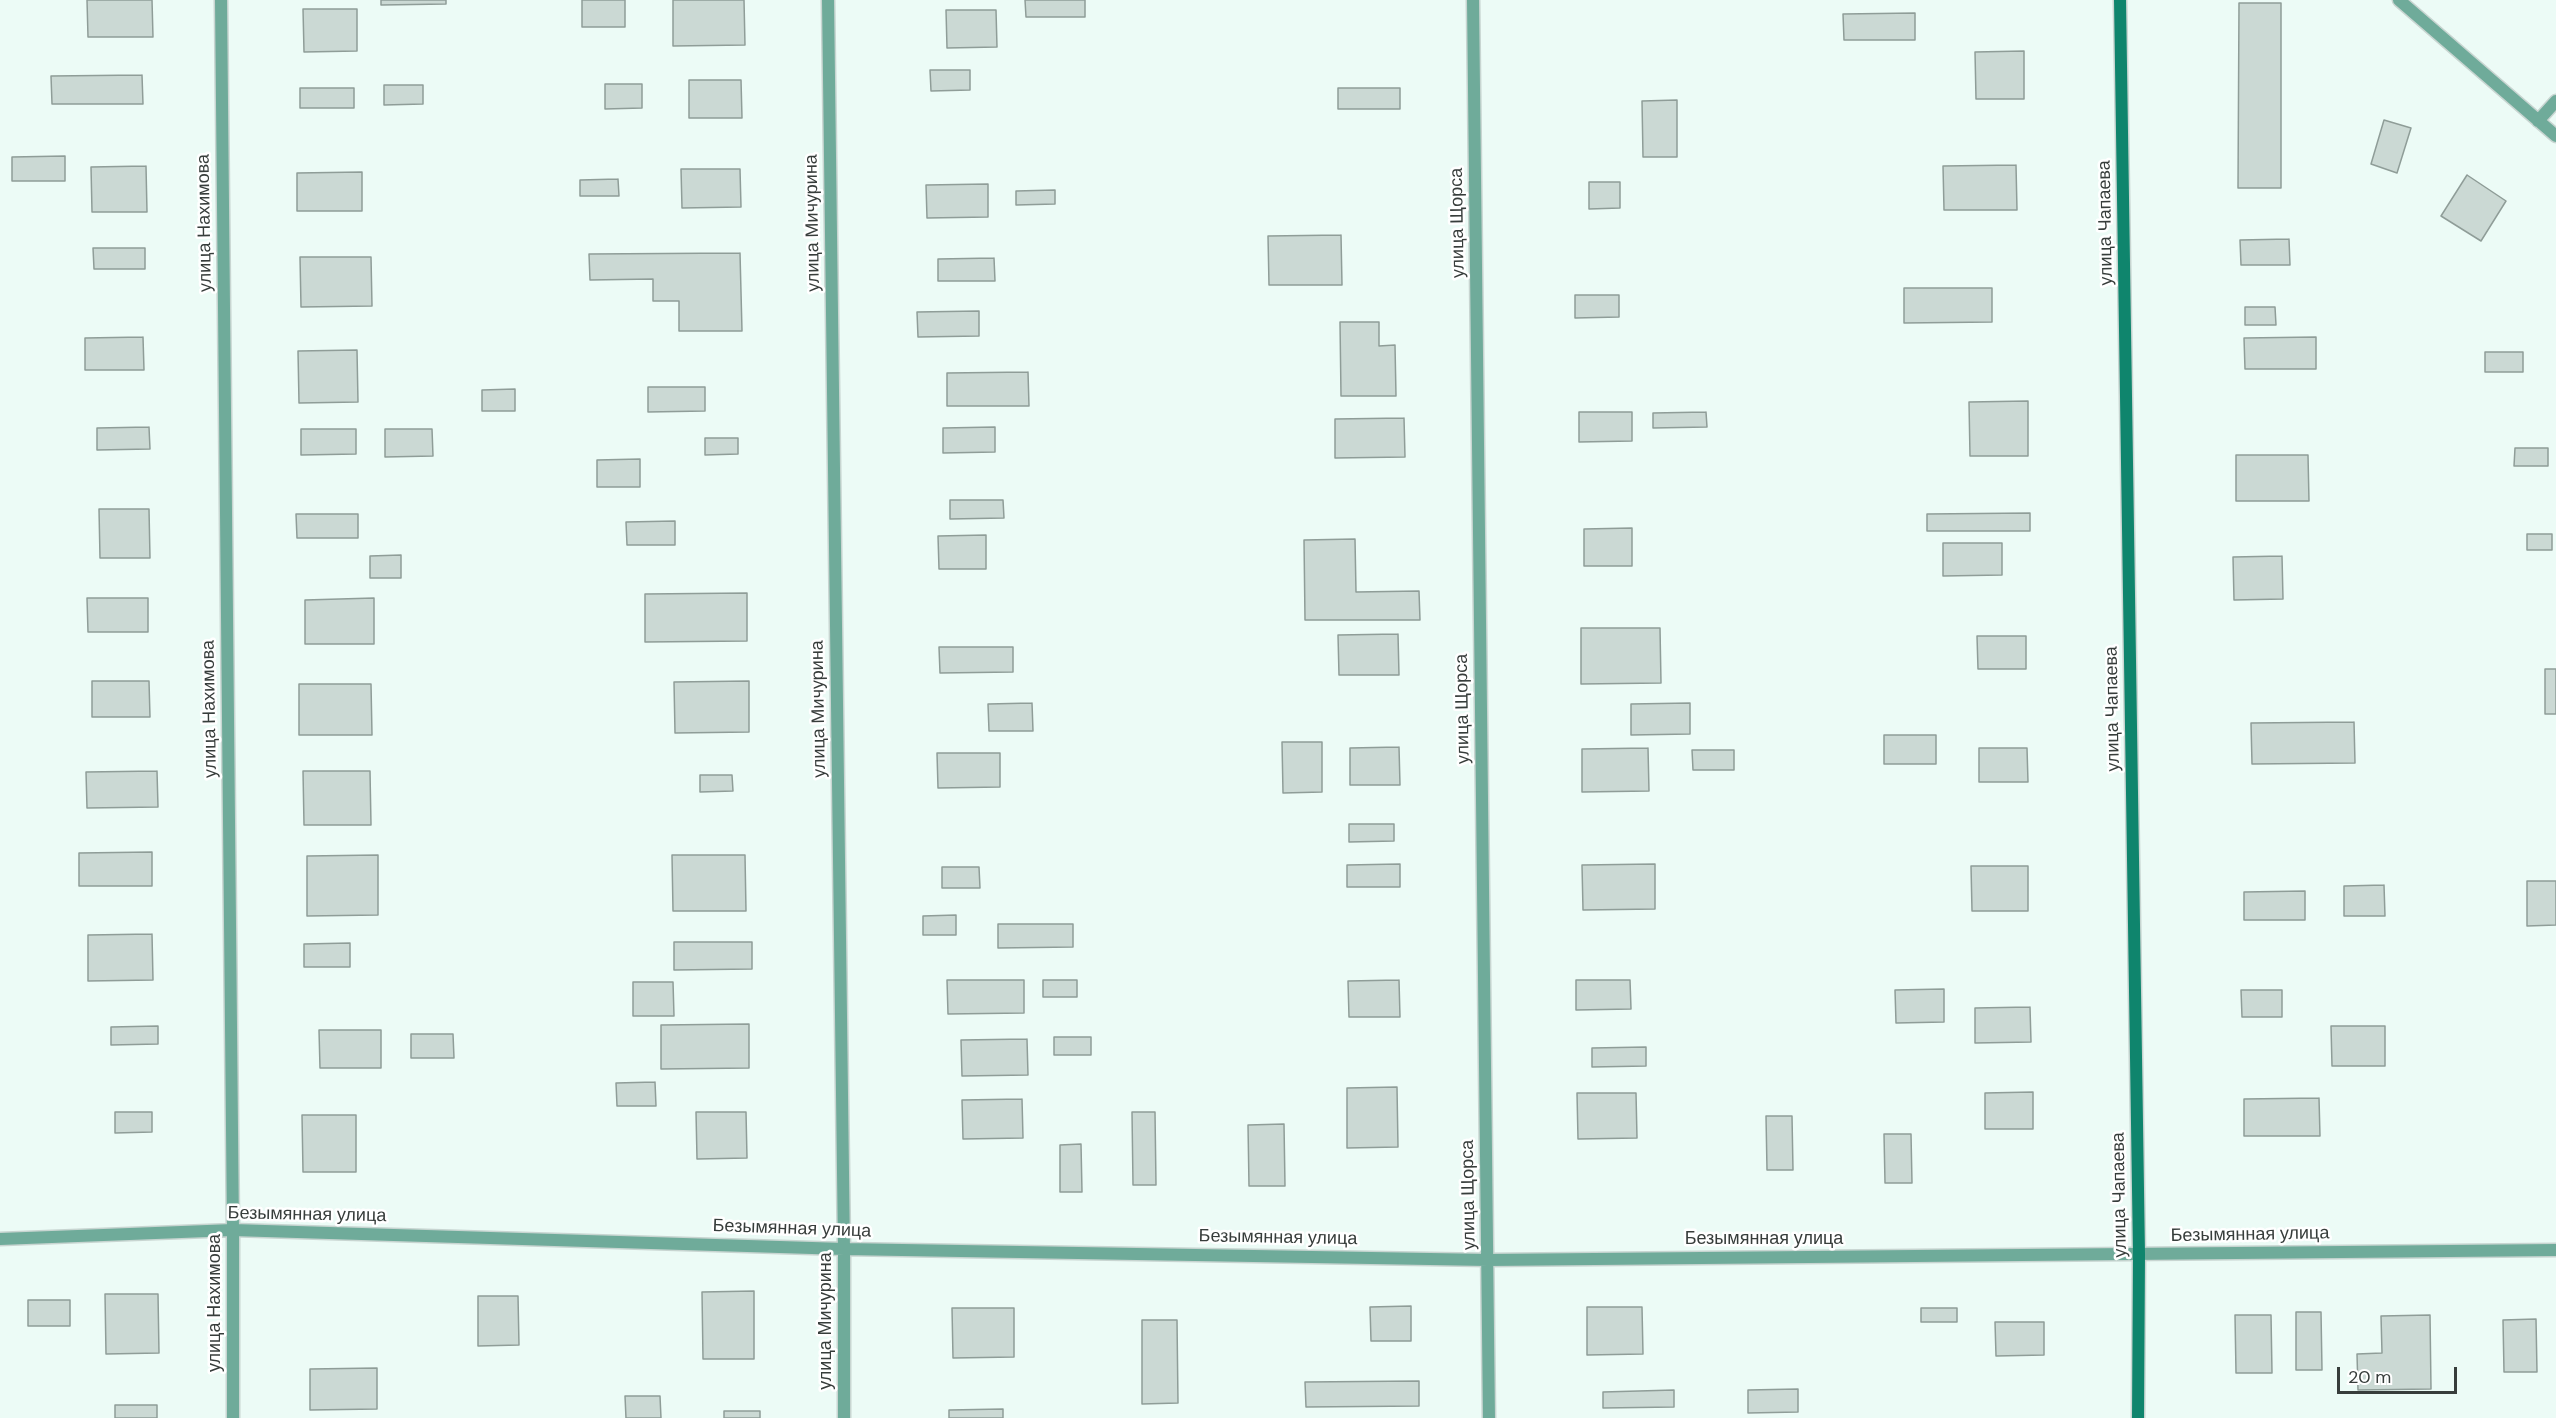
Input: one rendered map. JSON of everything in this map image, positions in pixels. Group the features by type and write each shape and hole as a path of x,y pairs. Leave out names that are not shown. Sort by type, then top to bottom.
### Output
{"main road":[{"name":"улица Чапаева","path":"2120,0 2139,1254 2138,1418"}],"street":[{"name":"улица Нахимова","path":"221,0 234,1230 233,1418"},
{"name":"улица Мичурина","path":"828,0 844,1249 844,1418"},
{"name":"улица Щорса","path":"1473,0 1489,1418"},
{"path":"2399,0 2556,136"},
{"path":"2538,121 2556,101"},
{"name":"Безымянная улица","path":"0,1239 234,1230 844,1249 1488,1260 2556,1250"}],"building":[{"path":"87,0 152,0 153,37 88,37"},
{"path":"381,0 446,0 446,4 381,5"},
{"path":"582,0 625,0 625,27 582,27"},
{"path":"673,0 744,0 745,45 673,46"},
{"path":"1025,0 1085,0 1085,17 1026,17"},
{"path":"2239,3 2281,3 2281,188 2238,188"},
{"path":"303,9 357,9 357,51 304,52"},
{"path":"946,10 996,10 997,47 947,48"},
{"path":"1915,13 1915,40 1844,40 1843,14"},
{"path":"2024,51 2024,99 1976,99 1975,52"},
{"path":"930,70 970,70 970,90 931,91"},
{"path":"142,75 143,104 52,104 51,76"},
{"path":"689,80 741,80 742,118 689,118"},
{"path":"605,84 642,84 642,108 605,109"},
{"path":"384,85 423,85 423,104 384,105"},
{"path":"300,88 354,88 354,108 300,108"},
{"path":"1338,88 1400,88 1400,109 1338,109"},
{"path":"1677,100 1677,157 1643,157 1642,101"},
{"path":"2384,120 2411,128 2397,173 2371,164"},
{"path":"65,156 65,181 12,181 12,157"},
{"path":"2016,165 2017,210 1944,210 1943,166"},
{"path":"146,166 147,212 92,212 91,167"},
{"path":"681,169 740,169 741,207 682,208"},
{"path":"362,172 362,211 297,211 297,173"},
{"path":"2467,175 2506,201 2481,241 2441,216"},
{"path":"618,179 619,196 580,196 580,180"},
{"path":"1589,182 1620,182 1620,208 1589,209"},
{"path":"988,184 988,217 927,218 926,185"},
{"path":"1055,190 1055,204 1016,205 1016,191"},
{"path":"1341,235 1342,285 1269,285 1268,236"},
{"path":"2289,239 2290,265 2241,265 2240,240"},
{"path":"93,248 145,248 145,269 94,269"},
{"path":"740,253 742,331 679,331 679,301 653,301 653,279 590,280 589,254"},
{"path":"300,257 371,257 372,306 301,307"},
{"path":"994,258 995,281 938,281 938,259"},
{"path":"1904,288 1992,288 1992,322 1904,323"},
{"path":"1575,295 1619,295 1619,317 1575,318"},
{"path":"2245,307 2275,307 2276,325 2245,325"},
{"path":"979,311 979,336 918,337 917,312"},
{"path":"1340,322 1379,322 1379,346 1395,345 1396,396 1341,396"},
{"path":"143,337 144,370 85,370 85,338"},
{"path":"2316,337 2316,369 2245,369 2244,338"},
{"path":"357,350 358,402 299,403 298,351"},
{"path":"2485,352 2523,352 2523,372 2485,372"},
{"path":"1028,372 1029,406 947,406 947,373"},
{"path":"648,387 705,387 705,411 648,412"},
{"path":"515,389 515,411 482,411 482,390"},
{"path":"2028,401 2028,456 1970,456 1969,402"},
{"path":"1579,412 1632,412 1632,441 1579,442"},
{"path":"1706,412 1707,427 1653,428 1653,413"},
{"path":"1404,418 1405,457 1335,458 1335,419"},
{"path":"149,427 150,449 97,450 97,428"},
{"path":"995,427 995,452 943,453 943,428"},
{"path":"301,429 356,429 356,454 301,455"},
{"path":"385,429 432,429 433,456 385,457"},
{"path":"705,438 738,438 738,454 705,455"},
{"path":"2515,448 2548,448 2548,466 2514,466"},
{"path":"2236,455 2308,455 2309,501 2236,501"},
{"path":"640,459 640,487 597,487 597,460"},
{"path":"950,500 1003,500 1004,518 950,519"},
{"path":"99,509 149,509 150,558 100,558"},
{"path":"2030,513 2030,531 1927,531 1927,514"},
{"path":"296,514 358,514 358,538 297,538"},
{"path":"675,521 675,545 627,545 626,522"},
{"path":"1632,528 1632,566 1584,566 1584,529"},
{"path":"2527,534 2552,534 2552,550 2527,550"},
{"path":"986,535 986,569 939,569 938,536"},
{"path":"1355,539 1356,592 1419,591 1420,620 1305,620 1304,540"},
{"path":"1943,543 2002,543 2002,575 1943,576"},
{"path":"401,555 401,578 370,578 370,556"},
{"path":"2282,556 2283,599 2234,600 2233,557"},
{"path":"747,593 747,641 645,642 645,594"},
{"path":"87,598 148,598 148,632 88,632"},
{"path":"374,598 374,644 305,644 305,600"},
{"path":"1581,628 1660,628 1661,683 1581,684"},
{"path":"1398,634 1399,675 1339,675 1338,635"},
{"path":"1977,636 2026,636 2026,669 1978,669"},
{"path":"939,647 1013,647 1013,672 940,673"},
{"path":"2545,669 2556,669 2556,714 2545,714"},
{"path":"92,681 149,681 150,717 92,717"},
{"path":"749,681 749,732 675,733 674,682"},
{"path":"299,684 371,684 372,735 299,735"},
{"path":"1032,703 1033,731 989,731 988,704"},
{"path":"1690,703 1690,734 1631,735 1631,704"},
{"path":"2354,722 2355,763 2252,764 2251,723"},
{"path":"1884,735 1936,735 1936,764 1884,764"},
{"path":"1282,742 1322,742 1322,792 1283,793"},
{"path":"1399,747 1400,785 1350,785 1350,748"},
{"path":"1648,748 1649,791 1582,792 1582,749"},
{"path":"1979,748 2027,748 2028,782 1979,782"},
{"path":"1692,750 1734,750 1734,770 1693,770"},
{"path":"937,753 1000,753 1000,787 938,788"},
{"path":"157,771 158,807 87,808 86,772"},
{"path":"303,771 370,771 371,825 304,825"},
{"path":"700,775 732,775 733,791 700,792"},
{"path":"1349,824 1394,824 1394,841 1349,842"},
{"path":"152,852 152,886 79,886 79,853"},
{"path":"378,855 378,915 307,916 307,856"},
{"path":"672,855 745,855 746,911 673,911"},
{"path":"1400,864 1400,887 1347,887 1347,865"},
{"path":"1655,864 1655,909 1583,910 1582,865"},
{"path":"1971,866 2028,866 2028,911 1972,911"},
{"path":"942,867 979,867 980,888 942,888"},
{"path":"2527,881 2556,881 2556,925 2527,926"},
{"path":"2384,885 2385,916 2344,916 2344,886"},
{"path":"2305,891 2305,920 2244,920 2244,892"},
{"path":"956,915 956,935 923,935 923,916"},
{"path":"998,924 1073,924 1073,947 998,948"},
{"path":"152,934 153,980 88,981 88,935"},
{"path":"674,942 752,942 752,969 674,970"},
{"path":"350,943 350,967 304,967 304,944"},
{"path":"947,980 1024,980 1024,1013 948,1014"},
{"path":"1043,980 1077,980 1077,997 1043,997"},
{"path":"1399,980 1400,1017 1349,1017 1348,981"},
{"path":"1576,980 1630,980 1631,1009 1576,1010"},
{"path":"633,982 673,982 674,1016 633,1016"},
{"path":"1944,989 1944,1022 1896,1023 1895,990"},
{"path":"2241,990 2282,990 2282,1017 2242,1017"},
{"path":"2030,1007 2031,1042 1975,1043 1975,1008"},
{"path":"749,1024 749,1068 661,1069 661,1025"},
{"path":"158,1026 158,1044 111,1045 111,1027"},
{"path":"2331,1026 2385,1026 2385,1066 2332,1066"},
{"path":"319,1030 381,1030 381,1068 320,1068"},
{"path":"411,1034 453,1034 454,1058 411,1058"},
{"path":"1054,1037 1091,1037 1091,1055 1054,1055"},
{"path":"1027,1039 1028,1075 962,1076 961,1040"},
{"path":"1646,1047 1646,1066 1592,1067 1592,1048"},
{"path":"655,1082 656,1106 617,1106 616,1083"},
{"path":"1397,1087 1398,1147 1347,1148 1347,1088"},
{"path":"2033,1092 2033,1129 1985,1129 1985,1093"},
{"path":"1577,1093 1636,1093 1637,1138 1578,1139"},
{"path":"2319,1098 2320,1136 2244,1136 2244,1099"},
{"path":"1022,1099 1023,1138 963,1139 962,1100"},
{"path":"115,1112 152,1112 152,1132 115,1133"},
{"path":"696,1112 746,1112 747,1158 697,1159"},
{"path":"1132,1112 1155,1112 1156,1185 1133,1185"},
{"path":"302,1115 356,1115 356,1172 303,1172"},
{"path":"1766,1116 1792,1116 1793,1170 1767,1170"},
{"path":"1284,1124 1285,1186 1249,1186 1248,1125"},
{"path":"1884,1134 1911,1134 1912,1183 1885,1183"},
{"path":"1081,1144 1082,1192 1060,1192 1060,1145"},
{"path":"754,1291 754,1359 703,1359 702,1292"},
{"path":"105,1294 158,1294 159,1353 106,1354"},
{"path":"478,1296 518,1296 519,1345 478,1346"},
{"path":"28,1300 70,1300 70,1326 28,1326"},
{"path":"1411,1306 1411,1341 1371,1341 1370,1307"},
{"path":"1587,1307 1642,1307 1643,1354 1587,1355"},
{"path":"952,1308 1014,1308 1014,1357 953,1358"},
{"path":"1921,1308 1957,1308 1957,1322 1921,1322"},
{"path":"2296,1312 2321,1312 2322,1370 2296,1370"},
{"path":"2235,1315 2271,1315 2272,1373 2236,1373"},
{"path":"2430,1315 2431,1389 2358,1390 2357,1354 2382,1353 2381,1316"},
{"path":"2536,1319 2537,1372 2504,1372 2503,1320"},
{"path":"1142,1320 1177,1320 1178,1403 1142,1404"},
{"path":"1995,1322 2044,1322 2044,1355 1996,1356"},
{"path":"377,1368 377,1409 310,1410 310,1369"},
{"path":"1419,1381 1419,1406 1306,1407 1305,1382"},
{"path":"1798,1389 1798,1412 1748,1413 1748,1390"},
{"path":"1674,1390 1674,1407 1603,1408 1603,1392"},
{"path":"625,1396 660,1396 661,1418 626,1418"},
{"path":"115,1405 157,1405 157,1418 115,1418"},
{"path":"1003,1409 1003,1418 949,1418 949,1410"},
{"path":"724,1411 760,1411 760,1418 724,1418"}]}
